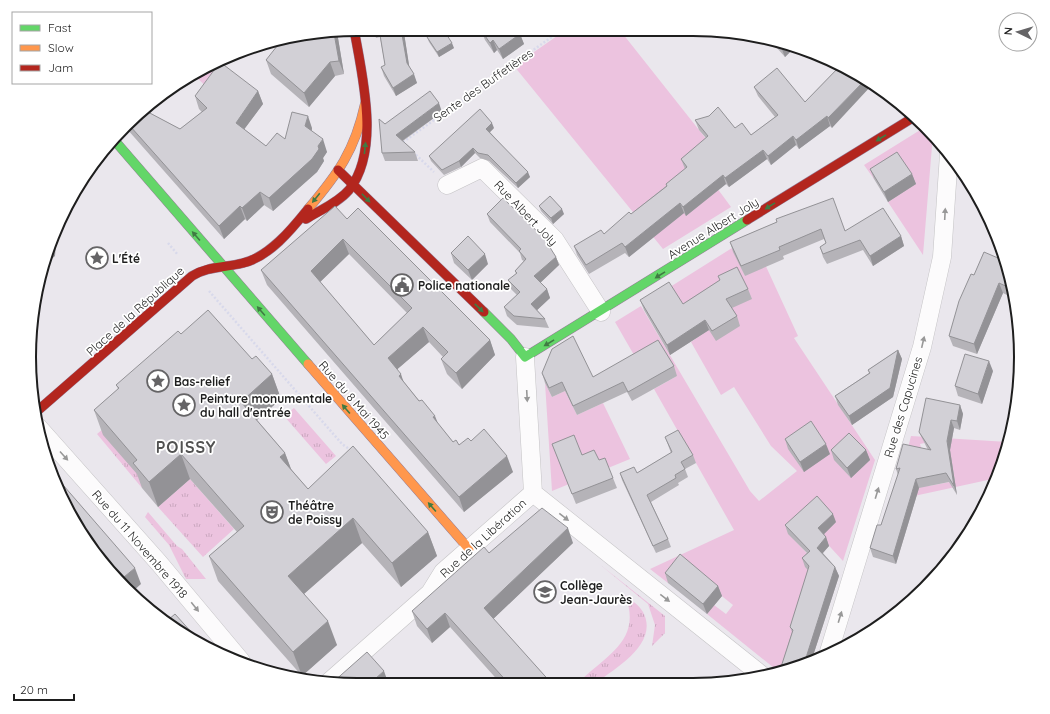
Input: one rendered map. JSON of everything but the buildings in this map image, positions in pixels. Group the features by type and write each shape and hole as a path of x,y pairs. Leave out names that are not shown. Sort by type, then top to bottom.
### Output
{"street":[{"path":"294,225 339,199 353,185 361,171 366,151 365,104 355,36"},
{"path":"294,225 338,170 354,144 365,104"},
{"name":"Avenue Albert Joly","path":"525,357 601,312 909,120"},
{"path":"117,144 222,266"},
{"name":"Rue des Capucines","path":"830,647 922,347 942,257 948,163"},
{"name":"Rue Albert Joly","path":"447,185 482,168 555,240 601,312"},
{"path":"338,170 511,339 525,357 533,493 757,672"},
{"name":"Place de la République","path":"40,408 198,272 206,268 240,263 254,259 294,225"},
{"name":"Rue du 8 Mai 1945","path":"222,266 469,549"},
{"name":"Rue du 11 Novembre 1918","path":"46,436 159,563 236,655"},
{"name":"Rue de la Libération","path":"335,677 423,600 434,588 443,572 533,493"}],"path":[{"name":"Sente des Buffetières","path":"403,142 553,36"},
{"path":"398,136 447,185"},
{"path":"168,243 178,255"},
{"path":"198,272 200,280 244,332 342,444 357,455"}],"green space":[{"path":"557,36 625,36 722,159 717,188 731,207 663,249 514,66"},
{"path":"217,68 225,74 212,92 197,78"},
{"path":"920,130 932,143 923,255 888,202 915,184 901,162 874,179 864,165"},
{"path":"752,236 798,336 794,338 875,460 843,561 821,537 789,534 813,560 818,581 796,627 819,635 813,655 810,656 792,651 788,663 774,668 707,614 714,605 726,614 733,605 703,581 668,583 650,569 734,530 654,389 677,376 638,362 615,322 641,306 750,491 759,501 797,471 771,446 734,387 721,395 691,342 701,335 670,287 732,248 745,276"},
{"path":"545,383 552,397 565,391 577,415 603,403 630,459 552,491"},
{"path":"294,408 336,456 326,464 284,416"},
{"path":"125,410 146,484 142,488 97,434"},
{"path":"911,436 1003,442 990,479 891,501 899,478 929,486 955,481 949,447 934,441 920,444 922,451 907,452"},
{"path":"190,479 234,529 203,557 158,507"},
{"path":"148,512 177,546 182,549 206,579 186,579 169,545 145,517"},
{"path":"598,563 665,616 665,633 652,646 655,625 648,604"},
{"path":"625,595 641,609 647,624 645,635 640,645 623,663 603,678 583,678 620,643 626,634 629,623 629,610"}],"traffic: fast":[{"path":"117,144 308,364"},
{"path":"484,312 511,339 525,357 747,220"}],"traffic: slow":[{"path":"308,209 337,173 344,161 356,135 365,104"},
{"path":"308,364 469,549"}],"traffic: jam":[{"path":"306,219 345,195 359,173 367,134 364,90 355,36"},
{"path":"747,220 909,120"},
{"path":"338,170 484,312"},
{"path":"40,408 192,276 204,270 236,265 253,260 262,255 271,249 295,225 308,209"}],"place":[{"name":"L'Été","path":"97,258"},
{"name":"Police nationale","path":"402,285"},
{"name":"Bas-relief","path":"158,381"},
{"name":"Peinture monumentale du hall d'entrée","path":"184,405"},
{"name":"Théâtre de Poissy","path":"272,512"},
{"name":"Collège Jean-Jaurès","path":"545,592"}],"district":[{"name":"POISSY","path":"186,447"}]}
